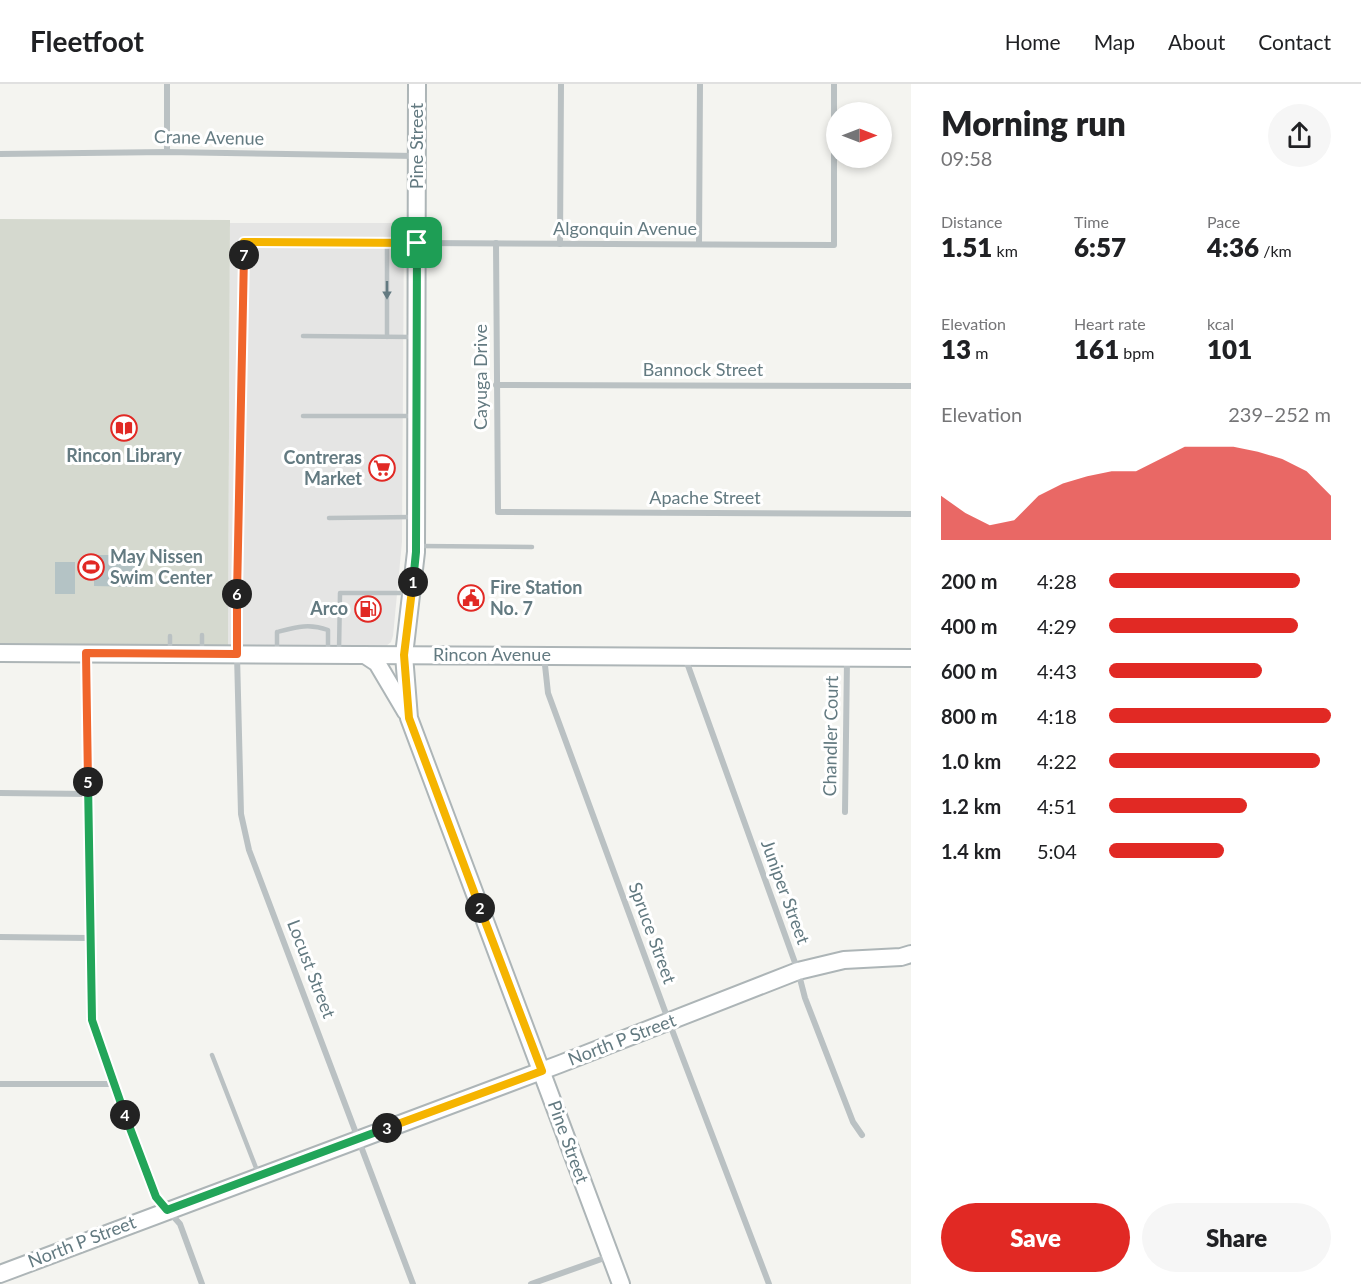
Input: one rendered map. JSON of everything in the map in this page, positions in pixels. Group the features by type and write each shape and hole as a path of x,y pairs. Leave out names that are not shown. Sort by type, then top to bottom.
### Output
{"street":[{"path":"167,84 167,152"},
{"name":"Pine Street","path":"417,84 416,546 404,655 409,718 621,1284"},
{"path":"560,244 561,84"},
{"path":"699,244 700,84"},
{"name":"Algonquin Avenue","path":"417,243 834,245 834,84"},
{"name":"Crane Avenue","path":"0,154 167,152 417,156"},
{"name":"Cayuga Drive","path":"496,243 498,512"},
{"name":"Bannock Street","path":"496,385 911,386"},
{"name":"Apache Street","path":"498,512 911,514"},
{"name":"Rincon Avenue","path":"0,653 911,658"},
{"path":"86,653 92,1020 156,1197 180,1224 202,1284"},
{"name":"Locust Street","path":"237,654 241,814 249,850 413,1284"},
{"path":"365,655 377,663 409,718"},
{"name":"Spruce Street","path":"544,656 548,693 669,1022 769,1284"},
{"name":"Juniper Street","path":"685,656 798,971 805,998 853,1122 862,1134"},
{"name":"Chandler Court","path":"845,812 847,659"},
{"path":"0,793 89,794"},
{"path":"0,937 89,938"},
{"name":"North P Street","path":"0,1274 542,1071 798,971 844,960 901,957 911,954"},
{"path":"0,1084 114,1084"},
{"path":"531,1284 610,1256"}],"lane":[{"path":"237,654 244,242 417,243"},
{"path":"387,243 387,336"},
{"path":"303,336 417,337"},
{"path":"303,416 417,416"},
{"path":"329,518 416,516"},
{"path":"416,546 532,548"},
{"path":"334,655 340,593 411,593"},
{"path":"277,654 277,632 302,625 317,626 328,630 334,655"},
{"path":"202,635 202,654"},
{"path":"170,636 170,654"},
{"path":"212,1055 259,1176"}],"shaded area":[{"path":"0,219 230,220 228,647 0,645"},
{"path":"230,223 404,223 402,542 393,636 391,642 385,647 228,647"},
{"path":"94,555 137,555 137,587 94,586"},
{"path":"55,562 75,562 75,594 55,594"}],"place":[{"name":"Rincon Library","path":"124,428"},
{"name":"Contreras Market","path":"382,468"},
{"name":"May Nissen Swim Center","path":"91,567"},
{"name":"Fire Station No. 7","path":"471,598"},
{"name":"Arco","path":"368,609"}],"route":[{"path":"244,242 417,243 416,552 404,655 409,718 542,1071 167,1210 156,1197 92,1020 86,653 237,654 244,242"}]}
